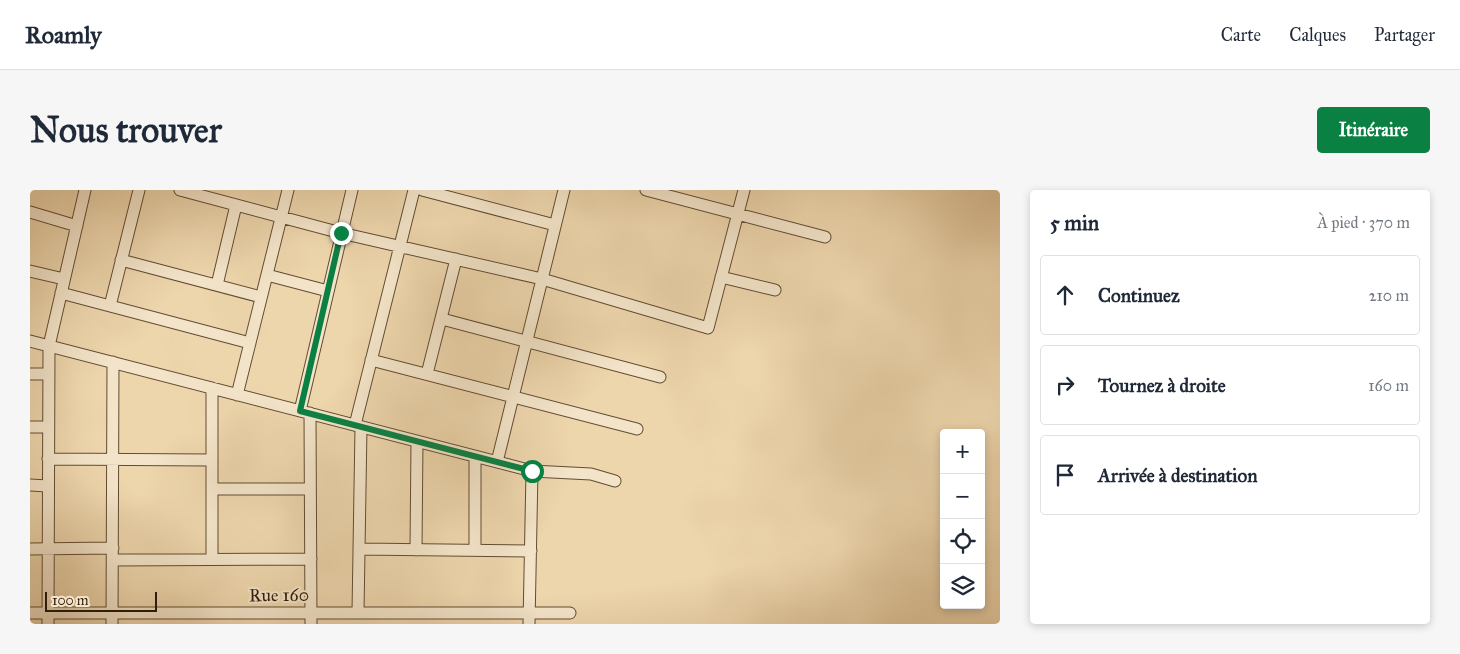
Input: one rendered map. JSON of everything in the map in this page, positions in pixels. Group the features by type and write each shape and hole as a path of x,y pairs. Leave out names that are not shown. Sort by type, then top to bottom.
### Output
{"street":[{"path":"48,619 49,346 85,190"},
{"path":"110,306 139,190"},
{"path":"180,190 341,233 542,279 708,328 744,190"},
{"path":"237,395 288,190"},
{"path":"311,618 310,489 305,412 328,291 352,190"},
{"path":"358,612 358,426 371,360 414,190"},
{"path":"422,190 555,225"},
{"path":"496,462 564,190"},
{"path":"646,190 825,238"},
{"path":"217,285 236,205"},
{"path":"30,212 77,226"},
{"path":"427,374 456,259"},
{"path":"121,260 261,297"},
{"path":"30,271 64,279"},
{"path":"267,275 328,291"},
{"path":"722,276 776,290"},
{"path":"61,293 250,342"},
{"path":"442,318 660,378"},
{"path":"30,341 532,471 591,474 615,481"},
{"path":"371,360 636,429"},
{"path":"112,619 113,362"},
{"path":"30,374 48,374"},
{"path":"212,388 212,559"},
{"path":"30,427 48,427"},
{"path":"416,550 417,441"},
{"path":"475,456 475,550"},
{"path":"48,459 211,460"},
{"path":"529,619 532,471"},
{"path":"30,486 48,486"},
{"path":"212,489 310,489"},
{"path":"30,549 113,548"},
{"path":"359,549 530,551"},
{"path":"113,560 311,559"},
{"name":"Rue 160","path":"30,613 48,619 311,618 358,612 461,618 529,619 570,614"}],"route":[{"path":"341,233 300,411 532,471"}]}
